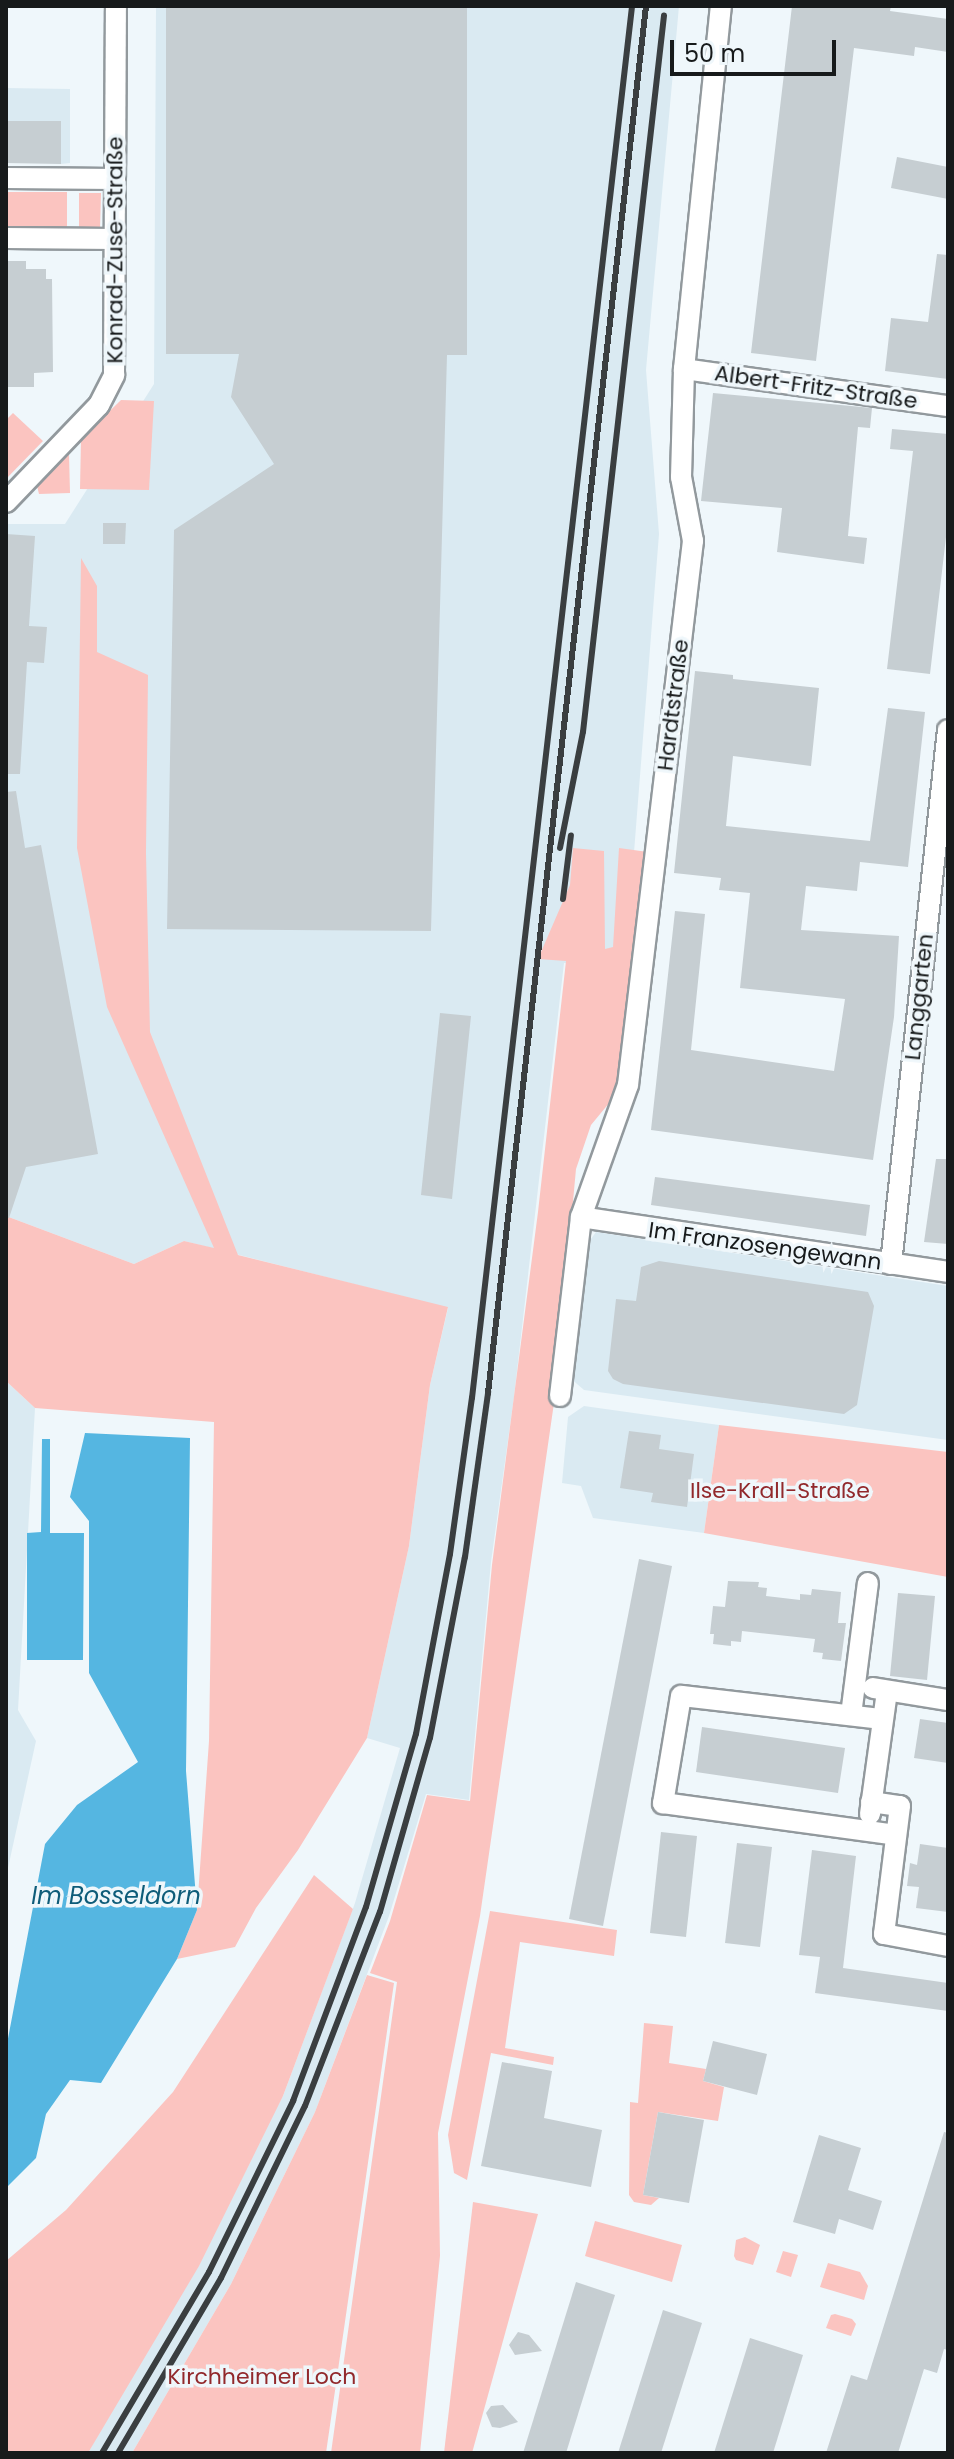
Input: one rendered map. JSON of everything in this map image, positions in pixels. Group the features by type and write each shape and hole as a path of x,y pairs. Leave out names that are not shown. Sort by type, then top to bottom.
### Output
{"street":[{"name":"Konrad-Zuse-Straße","path":"6,502 99,405 114,375 116,6"},
{"name":"Hardtstraße","path":"560,1396 581,1217 628,1085 693,541 681,477 684,369 721,6"},
{"path":"6,178 115,179"},
{"path":"6,238 115,239"},
{"name":"Albert-Fritz-Straße","path":"684,369 948,406"},
{"name":"Langgarten","path":"891,1264 948,730"},
{"name":"Im Franzosengewann","path":"581,1217 948,1272"},
{"path":"851,1715 868,1583"},
{"path":"856,1685 948,1700"},
{"path":"867,1830 887,1691"},
{"path":"881,1719 681,1696 663,1803 896,1835"},
{"path":"871,1802 900,1806 884,1934 948,1946"}],"shaded area":[{"path":"156,6 679,6 646,370 659,534 625,967 564,963 514,1397 491,1562 469,1800 426,1794 389,1916 315,2112 231,2284 132,2453 88,2453 283,2096 355,1903 400,1748 367,1738 409,1546 430,1385 448,1308 184,1241 134,1264 6,1216 6,524 65,524 154,384"},
{"path":"6,88 70,89 70,163 61,164 61,121 6,121"},
{"path":"596,1232 948,1286 948,1440 584,1390 569,1377 583,1250"},
{"path":"6,1381 35,1408 18,1710 36,1741 6,1877"},
{"path":"584,1406 719,1425 704,1533 593,1518 581,1486 562,1483 568,1417"}],"green space":[{"path":"6,192 67,192 67,229 6,229"},
{"path":"79,193 101,193 100,229 79,229"},
{"path":"121,400 154,401 149,490 80,489 81,439"},
{"path":"13,413 43,441 6,479 6,420"},
{"path":"69,454 70,493 39,494 37,486"},
{"path":"81,558 97,586 97,652 148,675 146,853 150,1032 238,1255 448,1307 430,1385 409,1546 367,1738 298,1850 256,1908 235,1947 177,1959 197,1910 209,1741 214,1422 35,1408 6,1381 6,1216 134,1264 184,1241 214,1248 107,1007 77,848"},
{"path":"573,848 604,851 605,949 613,947 619,848 648,852 624,1085 591,1125 576,1169 555,1396 480,1916 438,2133 440,2256 420,2453 331,2453 397,1982 370,1973 390,1921 427,1795 470,1801 492,1565 538,1212 566,961 538,959 570,885"},
{"name":"Ilse-Krall-Straße","path":"719,1425 948,1452 948,1577 704,1533"},
{"path":"314,1875 353,1909 283,2096 199,2266 88,2453 6,2453 6,2261 66,2210 173,2092"},
{"path":"490,1911 617,1930 614,1956 520,1942 505,2048 554,2057 553,2065 491,2053 467,2180 454,2173 448,2135"},
{"name":"Kirchheimer Loch","path":"367,1975 394,1983 326,2453 132,2453 231,2284 315,2112"},
{"path":"644,2023 673,2026 669,2063 706,2069 703,2081 724,2087 718,2121 658,2112 643,2195 659,2198 651,2205 634,2202 629,2195 630,2102 638,2103"},
{"path":"473,2202 538,2214 472,2453 444,2453"},
{"path":"595,2221 682,2245 672,2282 585,2256"},
{"path":"745,2237 760,2245 753,2265 736,2260 734,2256 736,2240"},
{"path":"783,2251 798,2255 791,2277 776,2272"},
{"path":"828,2263 860,2272 868,2286 864,2300 820,2287"},
{"path":"831,2315 852,2319 856,2324 851,2336 826,2328"}],"water":[{"name":"Im Bosseldorn","path":"85,1433 190,1438 186,1771 197,1910 177,1959 101,2083 70,2080 46,2114 36,2158 6,2188 6,2049 45,1844 77,1805 138,1762 89,1673 89,1521 70,1497"},
{"path":"42,1439 50,1439 50,1533 84,1533 83,1660 27,1660 27,1533 41,1532"}],"building":[{"path":"166,6 467,6 467,355 447,355 431,931 167,929 174,530 274,464 231,397 239,354 166,354"},
{"path":"792,6 891,6 890,11 948,19 948,52 915,47 914,56 854,48 816,361 751,353"},
{"path":"6,121 61,121 61,164 6,163"},
{"path":"897,157 948,167 948,199 891,188"},
{"path":"937,254 948,255 948,379 885,371 891,318 928,322"},
{"path":"6,261 26,261 26,269 46,269 46,279 52,279 53,372 34,373 34,387 7,387"},
{"path":"713,393 872,408 870,428 858,427 848,536 867,538 864,564 777,552 782,508 701,501"},
{"path":"892,429 948,434 948,520 930,674 887,669 913,451 890,449"},
{"path":"103,523 126,523 125,544 103,544"},
{"path":"6,534 35,536 29,626 47,627 44,663 27,662 20,774 6,774"},
{"path":"695,671 733,675 733,679 819,688 811,766 733,756 726,826 870,841 888,708 925,712 908,867 860,862 857,891 806,886 801,930 899,936 894,1017 873,1160 651,1130 675,911 705,914 691,1050 834,1071 845,999 740,988 750,893 719,890 721,878 674,873"},
{"path":"16,791 25,848 41,845 98,1154 26,1167 9,1218 6,1218 6,792"},
{"path":"440,1013 471,1016 452,1199 421,1195"},
{"path":"936,1159 948,1159 948,1244 924,1242"},
{"path":"655,1177 870,1205 866,1236 651,1205"},
{"path":"659,1261 868,1292 874,1306 857,1405 844,1414 623,1384 613,1379 608,1371 616,1299 636,1301 641,1267"},
{"path":"629,1431 661,1435 659,1449 694,1454 687,1507 651,1502 653,1493 620,1488"},
{"path":"639,1559 672,1566 603,1926 569,1919"},
{"path":"728,1581 759,1582 758,1587 767,1588 766,1596 800,1600 800,1594 811,1595 812,1589 841,1592 838,1623 846,1623 841,1661 822,1659 823,1653 813,1652 815,1639 742,1631 741,1642 731,1641 731,1646 713,1644 714,1634 710,1634 713,1606 725,1607"},
{"path":"898,1593 935,1596 927,1680 890,1676"},
{"path":"920,1719 948,1723 948,1763 914,1758"},
{"path":"702,1727 845,1748 838,1793 696,1772"},
{"path":"661,1832 697,1836 686,1937 650,1933"},
{"path":"737,1843 772,1847 760,1947 725,1943"},
{"path":"920,1844 948,1848 948,1912 916,1908 919,1887 907,1886 910,1863 917,1865"},
{"path":"812,1850 856,1856 843,1968 948,1983 948,2011 815,1993 820,1957 799,1955"},
{"path":"713,2041 767,2054 757,2095 703,2081"},
{"path":"502,2062 552,2071 544,2118 602,2130 591,2187 481,2166"},
{"path":"658,2112 704,2120 689,2203 643,2195"},
{"path":"944,2132 948,2133 948,2350 944,2349 937,2373 924,2369 898,2453 826,2453 851,2375 867,2380"},
{"path":"819,2135 861,2148 848,2190 882,2201 873,2230 839,2219 835,2234 793,2222"},
{"path":"576,2282 615,2295 566,2453 523,2453"},
{"path":"663,2310 702,2323 661,2453 618,2453"},
{"path":"518,2332 529,2335 542,2351 515,2355 509,2345"},
{"path":"750,2338 803,2355 773,2453 714,2453"},
{"path":"503,2405 518,2422 500,2428 492,2427 486,2413 491,2406"}],"railway":[{"path":"102,2453 209,2272 293,2101 366,1907 416,1734 450,1554 472,1398 632,6"},
{"path":"118,2453 221,2278 305,2106 380,1912 430,1738 465,1557 488,1393 646,6"},
{"path":"560,848 583,732 664,16"},
{"path":"563,899 571,835"}]}
